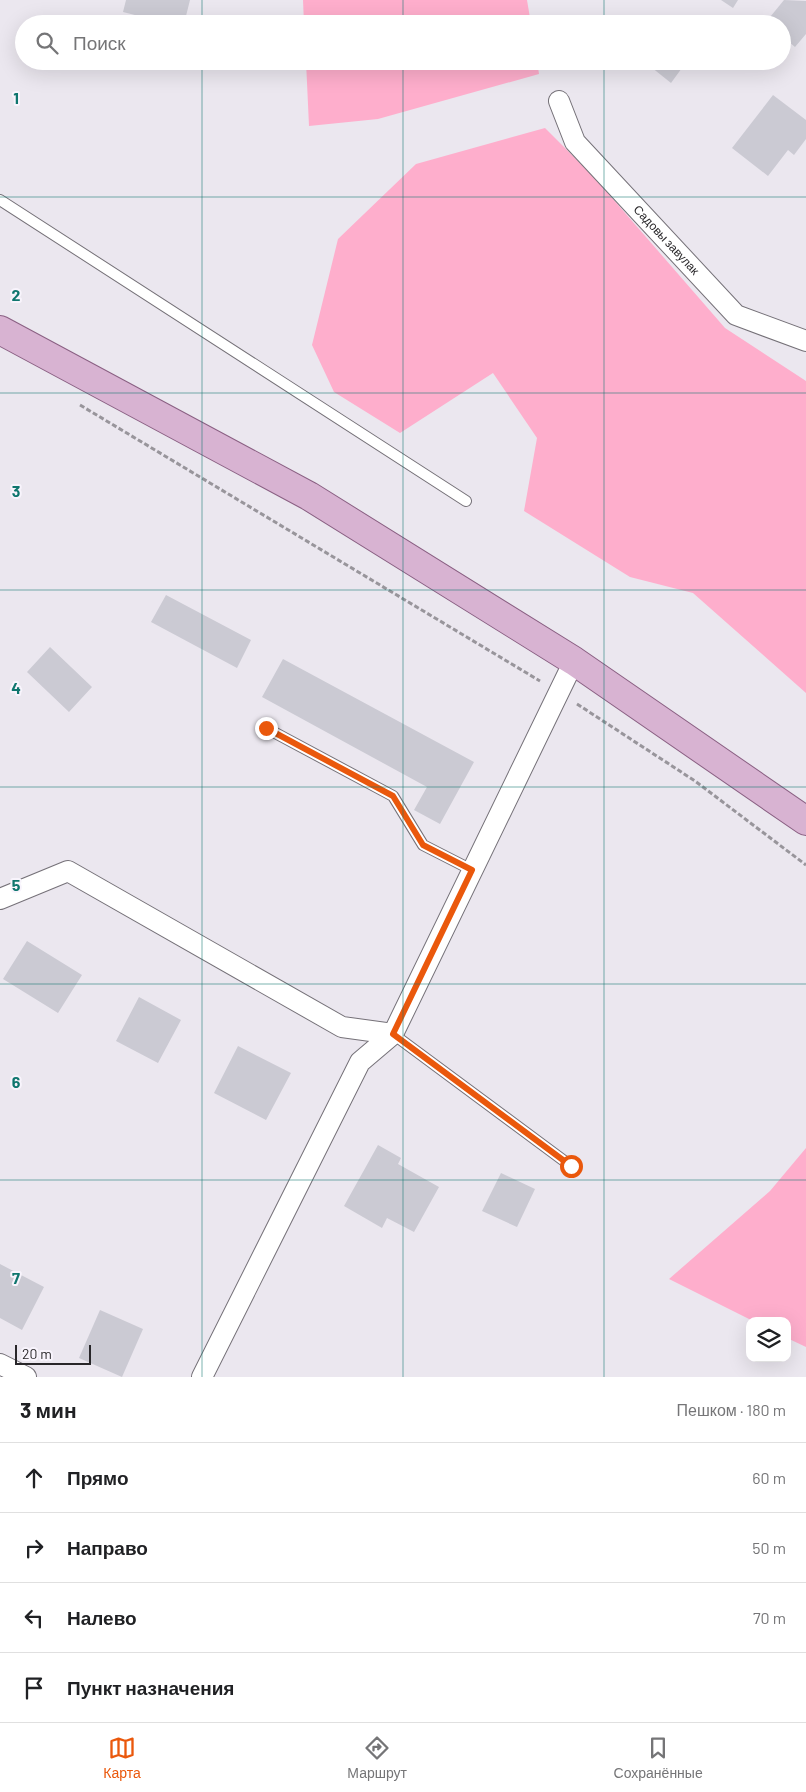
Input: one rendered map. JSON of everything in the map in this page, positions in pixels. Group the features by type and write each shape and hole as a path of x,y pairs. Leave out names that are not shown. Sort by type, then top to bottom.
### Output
{"main road":[{"path":"0,330 309,496 574,660 806,820"}],"street":[{"name":"Садовы завулак","path":"559,101 575,142 736,315 806,341"},
{"path":"202,1377 360,1062 393,1034 574,660"},
{"path":"0,899 68,871 342,1027 393,1034"},
{"path":"0,1364 26,1377"}],"lane":[{"path":"0,200 466,501"},
{"path":"266,728 393,796 423,845 472,870"},
{"path":"393,1034 571,1166"}],"path":[{"path":"75,403 557,692 695,781 806,865"}],"shaded area":[{"path":"303,0 527,0 530,15 304,15"},
{"path":"306,70 538,70 539,74 378,119 309,126"},
{"path":"545,128 593,176 725,328 806,381 806,693 693,593 630,577 524,511 537,438 493,373 400,433 334,392 312,345 338,239 416,164"},
{"path":"806,1148 806,1347 791,1340 791,1317 746,1318 669,1279 770,1191"}],"building":[{"path":"126,0 190,0 186,15 135,15 123,12"},
{"path":"721,0 738,0 733,8"},
{"path":"784,0 806,1 806,34 795,47 791,44 791,15 772,15"},
{"path":"655,70 680,70 671,83"},
{"path":"773,95 806,120 806,139 794,155 788,150 768,176 732,148"},
{"path":"166,595 251,640 237,668 151,622"},
{"path":"50,647 92,687 69,712 27,672"},
{"path":"283,659 474,762 440,824 414,810 427,787 262,697"},
{"path":"27,941 82,975 58,1013 3,979"},
{"path":"139,997 181,1020 158,1063 116,1041"},
{"path":"238,1046 291,1073 266,1120 214,1093"},
{"path":"378,1145 401,1158 398,1164 439,1187 414,1232 387,1218 382,1228 344,1206"},
{"path":"501,1173 535,1189 517,1227 482,1211"},
{"path":"0,1264 44,1287 22,1330 0,1318"},
{"path":"100,1310 143,1329 122,1377 79,1358"}],"route":[{"path":"266,728 393,796 423,845 472,870 393,1034 571,1166"}]}
